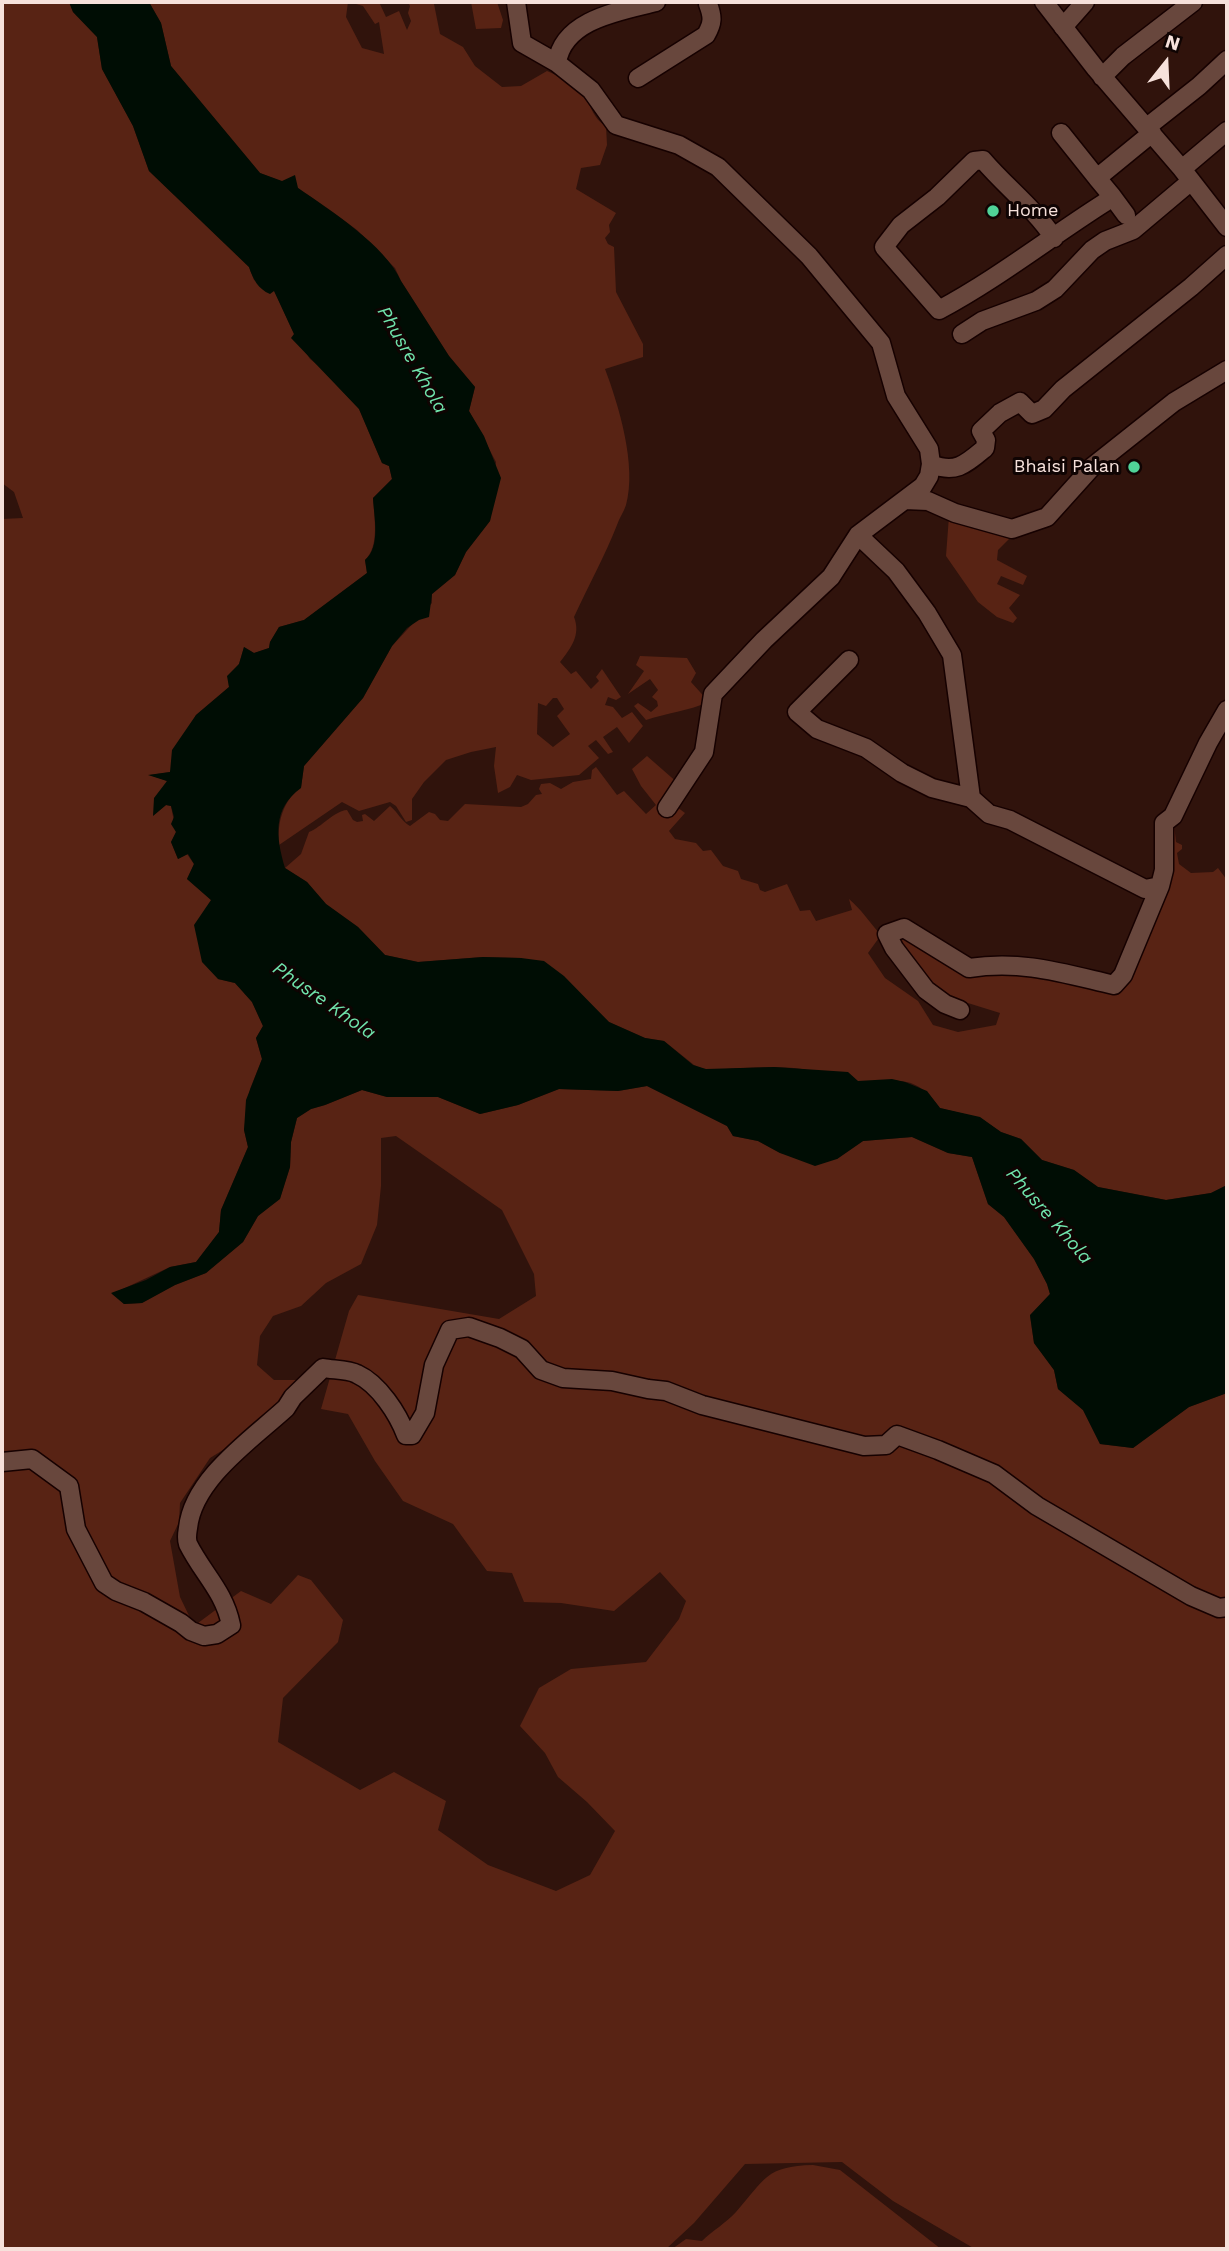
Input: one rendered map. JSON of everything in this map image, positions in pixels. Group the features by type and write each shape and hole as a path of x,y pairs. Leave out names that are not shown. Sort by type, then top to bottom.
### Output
{"street":[{"path":"516,2 522,43 557,62 591,90 616,125 679,145 718,167 809,256 881,343 897,396 929,449 929,477 923,486 858,535 831,578 764,640 713,694 704,752 667,808"},
{"path":"557,62 559,50 571,33 610,14 656,2"},
{"path":"1044,2 1102,77 1149,130 1227,228"},
{"path":"1063,27 1085,2"},
{"path":"1102,77 1123,56 1193,2"},
{"path":"638,78 706,35 712,25 712,15 706,3"},
{"path":"1097,177 1227,60"},
{"path":"962,334 982,321 1036,301 1055,289 1092,250 1105,241 1133,230 1227,131"},
{"path":"1061,133 1126,215"},
{"path":"1054,237 1033,210 1002,183 983,160 974,160 937,197 901,225 884,247 939,310 1009,265 1024,259 1112,196"},
{"path":"931,464 947,470 970,463 985,448 986,440 981,431 1000,413 1020,402 1032,414 1045,409 1063,389 1227,255"},
{"path":"905,500 928,501 955,513 1012,528 1047,517 1092,467 1174,402 1227,370"},
{"path":"858,535 896,571 927,613 952,655 971,798"},
{"path":"849,660 797,712 817,729 866,748 902,774 932,788 971,798 989,814 1010,820 1145,889 1160,886"},
{"path":"960,1010 945,1004 926,990 894,948 887,934 904,928 969,968 1031,965 1114,985 1123,975 1160,886 1164,870 1164,823 1173,816 1227,710"},
{"path":"2,1462 32,1459 69,1486 76,1529 103,1583 144,1602 191,1631 204,1636 216,1634 231,1625 227,1605 186,1541 194,1502 212,1475 286,1408 293,1397 323,1368 357,1373 379,1392 401,1422 406,1435 412,1435 425,1413 434,1365 450,1330 469,1327 522,1349 541,1370 563,1378 612,1381 666,1391 702,1405 864,1446 886,1445 897,1436 920,1443 994,1474 1037,1506 1191,1596 1219,1608 1227,1607"}],"shaded area":[{"path":"2,2 69,2 73,12 97,37 102,69 133,126 149,171 249,267 254,280 274,290 294,334 310,359 359,409 382,463 389,466 392,479 373,498 374,539 370,554 365,560 367,573 304,620 279,627 269,648 254,653 244,647 239,664 228,676 229,687 196,715 170,772 150,775 167,781 154,815 166,805 171,806 176,832 171,842 178,859 187,854 194,864 187,879 211,900 218,979 235,983 252,1002 263,1026 256,1038 262,1059 250,1089 244,1130 248,1147 221,1210 219,1232 196,1262 170,1267 112,1294 124,1304 142,1303 175,1285 206,1273 243,1242 258,1216 280,1198 290,1167 291,1142 297,1118 311,1109 362,1090 387,1097 438,1097 480,1114 518,1105 559,1089 618,1091 647,1086 727,1126 733,1136 758,1141 780,1153 837,1159 863,1141 912,1137 948,1153 972,1157 988,1204 1004,1217 1034,1259 1047,1284 1050,1294 1030,1316 1034,1343 1054,1370 1058,1389 1083,1410 1100,1444 1133,1448 1189,1407 1227,1393 1227,2249 975,2249 893,2201 842,2162 745,2164 694,2223 666,2249 2,2249 2,519 23,518 14,492 2,483","holes":["396,1136 502,1210 534,1274 536,1296 499,1319 358,1295 349,1311 321,1409 348,1414 375,1461 403,1501 453,1524 487,1571 512,1573 524,1602 561,1603 614,1611 660,1572 686,1601 679,1619 646,1662 571,1669 539,1688 520,1726 545,1753 558,1777 615,1831 590,1875 556,1891 488,1865 438,1830 446,1801 394,1772 360,1790 278,1742 283,1698 338,1642 343,1620 311,1580 298,1575 271,1604 241,1591 194,1626 180,1597 170,1541 179,1522 180,1503 210,1458 267,1423 296,1380 274,1380 257,1365 260,1336 273,1316 301,1306 326,1283 361,1264 377,1225 381,1186 381,1138"]},
{"path":"149,2 348,2 346,17 362,48 384,54 379,22 375,24 363,6 349,2 379,2 386,17 399,11 407,30 411,21 408,2 441,2 434,4 440,34 463,47 475,66 502,87 521,86 547,71 578,90 606,126 607,145 600,165 581,168 576,189 616,213 609,225 610,232 605,238 608,244 614,247 616,292 643,344 643,357 605,369 625,436 629,489 625,508 574,617 574,641 560,662 571,674 576,671 591,689 599,681 596,677 602,669 621,697 616,700 608,697 605,705 613,707 622,718 632,712 643,726 629,743 617,727 603,737 613,752 608,754 596,740 588,746 599,758 579,775 531,780 517,775 510,787 498,793 494,766 496,747 471,752 446,760 424,782 412,799 412,820 406,822 396,806 390,802 359,811 342,802 279,845 282,813 301,787 304,766 363,698 392,646 432,603 432,594 455,575 466,552 490,521 496,462 469,411 475,387 449,356 395,268 357,230 330,210 298,188 260,173 171,66 161,23","holes":["553,698 557,698 564,709 557,716 570,734 553,747 537,734 538,703 546,706"]},
{"path":"471,2 497,2 503,20 501,28 476,29"},
{"path":"949,516 1013,535 998,550 997,560 1027,576 1023,585 1001,576 997,584 1020,595 1009,608 1017,618 1013,623 997,617 978,602 946,556"},
{"path":"640,656 687,658 696,673 691,682 709,702 646,720 634,706 638,703 651,712 658,706 652,697 658,690 650,679 628,694 644,671 636,665"},
{"path":"647,756 679,784 677,807 685,813 669,831 675,839 696,843 703,851 711,850 723,866 738,871 741,879 758,884 760,890 765,892 787,884 800,911 810,910 816,921 852,910 849,899 881,935 868,953 885,978 918,1001 933,1025 958,1032 996,1025 1000,1013 955,999 930,986 896,937 909,934 940,956 1114,991 1145,936 1170,826 1185,808 1183,816 1174,824 1176,842 1182,845 1182,849 1177,853 1179,864 1191,873 1213,872 1218,868 1227,880 1227,1185 1211,1193 1166,1200 1098,1187 1074,1170 1042,1160 1021,1139 1001,1132 980,1118 940,1108 921,1088 903,1081 858,1081 783,1067 706,1070 694,1065 664,1041 645,1038 609,1022 593,1007 521,958 483,957 418,962 385,955 358,927 326,904 307,882 285,868 301,854 309,832 342,811 347,810 357,822 363,821 362,815 365,814 374,821 390,806 410,826 429,812 440,820 448,821 465,804 521,807 536,795 542,794 539,789 541,784 550,783 561,789 573,782 591,779 592,770 596,767 617,795 624,791 646,814 656,805 632,769"},
{"path":"813,2165 840,2170 941,2249 672,2249 686,2239 702,2241 732,2216 768,2176 785,2168"}],"water":[{"name":"Phusre Khola","path":"69,2 149,2 161,23 171,66 260,173 282,181 295,175 298,188 356,230 383,255 449,356 475,387 469,411 484,436 501,478 490,521 466,552 455,575 432,594 429,617 407,628 392,646 363,698 304,766 301,788 285,805 279,824 278,835 285,868 307,882 326,904 358,927 385,955 418,962 483,957 544,961 564,976 609,1022 645,1038 664,1041 693,1065 706,1069 774,1067 848,1072 858,1081 892,1079 905,1082 927,1091 940,1108 980,1117 1001,1132 1021,1139 1042,1160 1074,1170 1098,1187 1166,1200 1211,1193 1227,1185 1227,1393 1189,1407 1133,1448 1100,1444 1083,1410 1058,1389 1054,1370 1034,1343 1030,1315 1050,1294 1047,1284 1034,1259 1004,1217 988,1204 972,1157 948,1153 912,1137 863,1141 837,1159 815,1166 780,1153 758,1141 733,1136 727,1126 647,1086 618,1091 559,1089 518,1105 480,1114 438,1097 387,1097 362,1090 311,1109 297,1118 291,1142 290,1167 280,1199 258,1216 243,1242 206,1273 175,1285 142,1303 124,1304 111,1293 146,1280 170,1267 196,1262 219,1232 221,1210 248,1147 244,1130 246,1100 262,1059 256,1038 263,1026 252,1002 235,983 218,979 202,962 194,925 211,900 187,879 194,864 188,854 178,859 171,842 176,832 171,824 174,817 171,806 166,805 153,816 154,798 167,781 148,775 170,772 172,750 196,715 229,687 227,676 239,664 244,647 254,653 269,648 279,627 304,620 367,573 365,560 375,540 373,498 392,479 389,466 382,463 359,409 291,338 294,334 274,291 270,294 259,286 249,267 149,171 133,126 102,69 97,37 73,12"}],"place":[{"name":"Home","path":"993,211"},
{"name":"Bhaisi Palan","path":"1134,467"}]}
